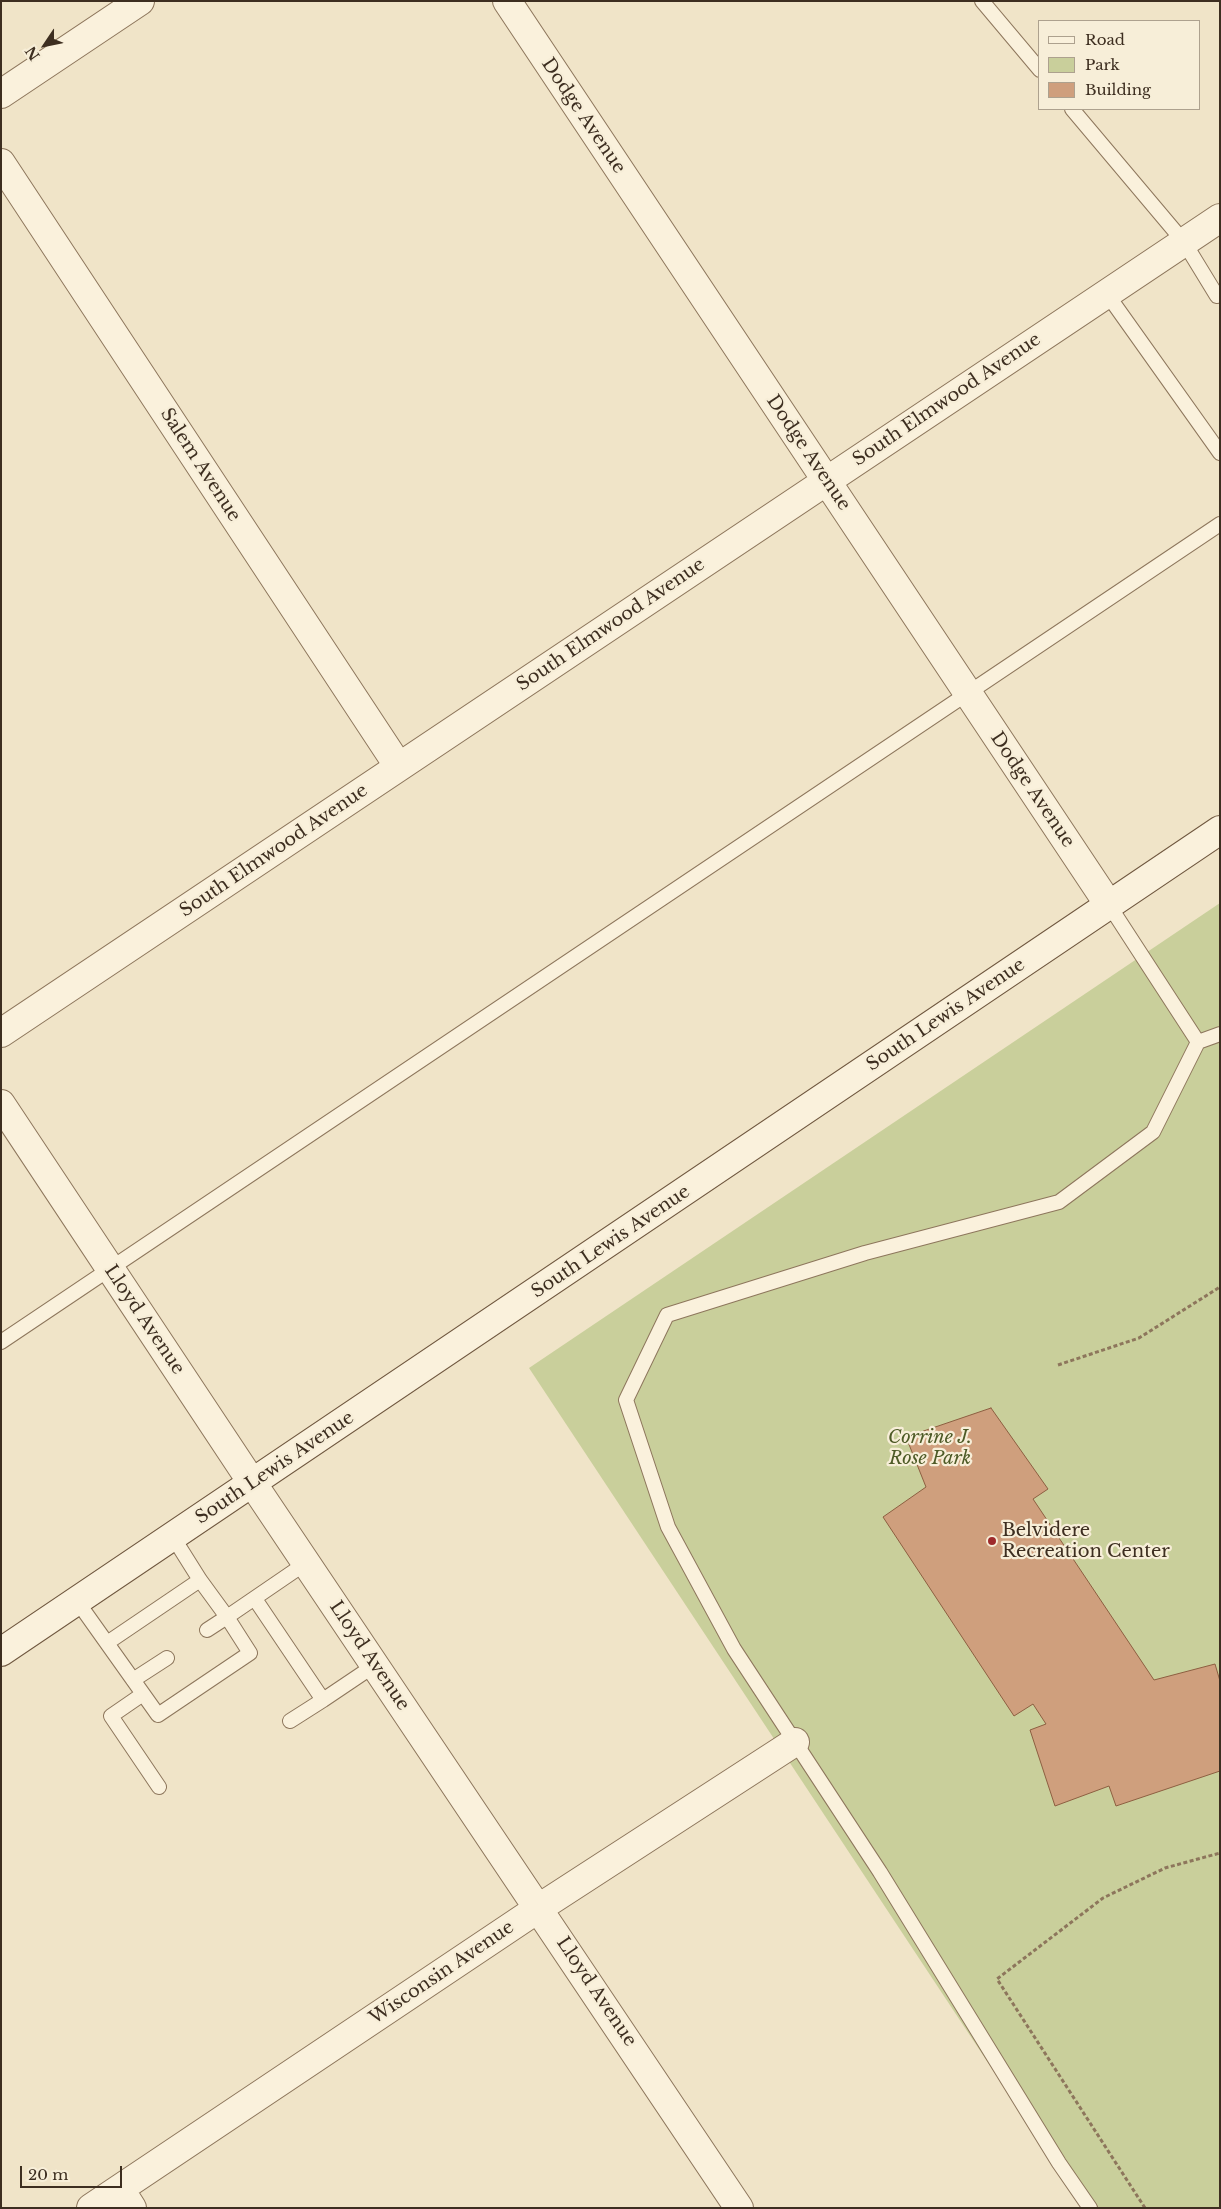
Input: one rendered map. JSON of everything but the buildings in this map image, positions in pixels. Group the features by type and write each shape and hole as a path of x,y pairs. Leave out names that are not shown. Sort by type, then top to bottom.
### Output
{"street":[{"path":"1,94 140,1"},
{"name":"Dodge Avenue","path":"507,1 1109,905"},
{"name":"Salem Avenue","path":"1,164 399,767"},
{"name":"South Elmwood Avenue","path":"1,1032 1220,218"},
{"name":"South Lewis Avenue","path":"1,1652 253,1484 1220,830"},
{"name":"Lloyd Avenue","path":"1,1104 253,1484 739,2208"},
{"name":"Wisconsin Avenue","path":"91,2208 126,2198 539,1908 795,1742"}],"lane":[{"path":"982,1 1038,68"},
{"path":"1073,110 1184,242 1217,296"},
{"path":"1106,294 1220,454"},
{"path":"1,1342 1220,524"},
{"path":"1109,905 1198,1042"},
{"path":"1090,2208 1059,2163 880,1872 734,1649 668,1527 626,1400 667,1315 865,1253 1059,1202 1153,1132 1198,1042 1220,1034"},
{"path":"77,1602 158,1715 250,1653 173,1537"},
{"path":"207,1630 306,1563"},
{"path":"107,1643 200,1580"},
{"path":"254,1599 323,1700"},
{"path":"133,1680 166,1658"},
{"path":"290,1721 375,1665"},
{"path":"143,1694 111,1716 159,1787"}],"path":[{"path":"1058,1365 1139,1338 1220,1287"},
{"path":"1145,2208 997,1980 1103,1898 1165,1868 1220,1853"}],"green space":[{"name":"Corrine J. Rose Park","path":"1220,903 1220,2208 1084,2208 529,1368"}],"place":[{"name":"Belvidere Recreation Center","path":"992,1541"}]}
